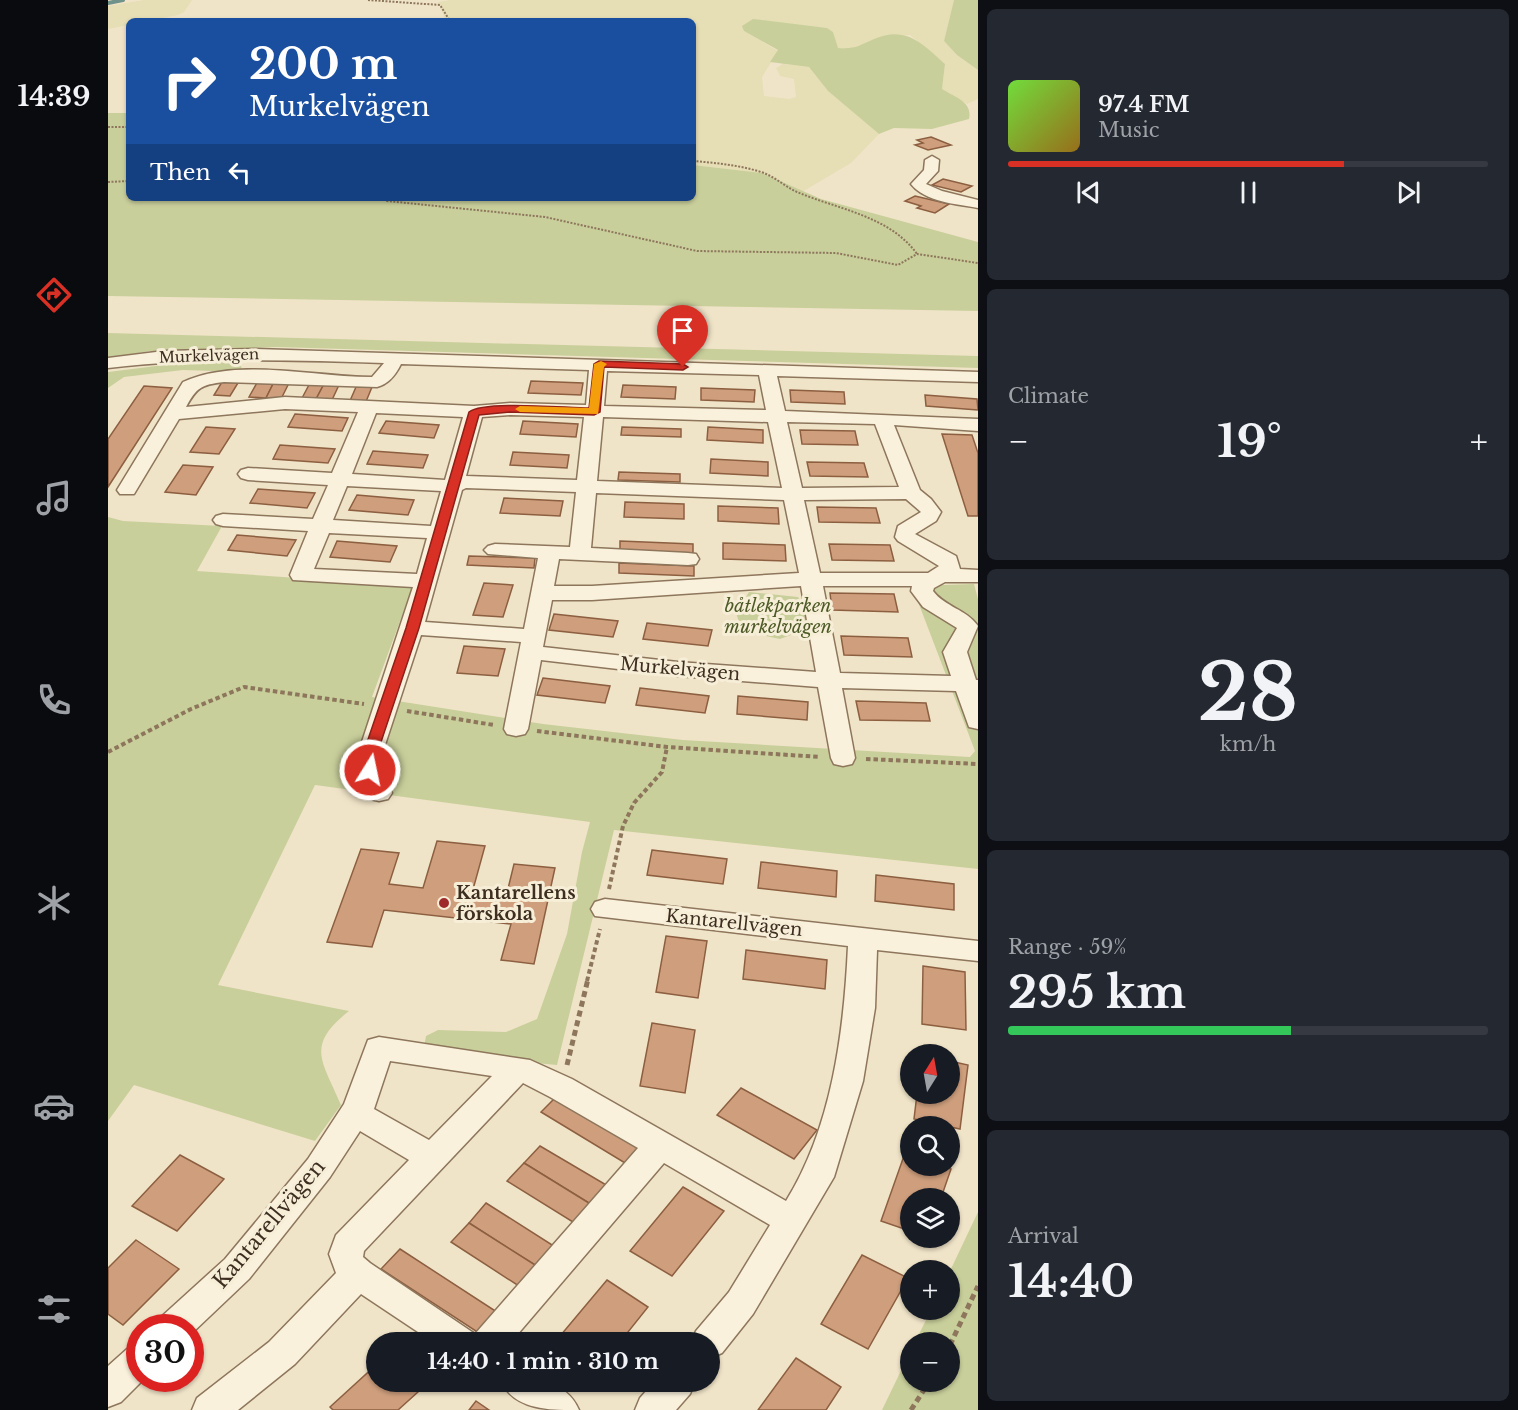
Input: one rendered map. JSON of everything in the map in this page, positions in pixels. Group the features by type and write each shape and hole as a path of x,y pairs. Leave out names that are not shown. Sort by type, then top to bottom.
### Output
{"street":[{"path":"932,160 932,168 918,184 920,187 928,192 978,204"},
{"name":"Murkelvägen","path":"108,363 186,355 310,355 978,377"},
{"path":"298,379 310,355"},
{"name":"Murkelvägen","path":"127,490 189,386 194,382 222,377 377,382 388,372 396,358"},
{"path":"580,554 599,364"},
{"path":"767,370 831,681 843,758"},
{"path":"173,414 285,403 474,412 510,409 882,419 978,425"},
{"path":"369,407 301,574 426,581"},
{"path":"379,794 370,770 369,757 412,628 474,412"},
{"path":"882,419 911,493 924,502 931,512 929,517 905,530 905,537 948,561 950,568 924,584 922,591 925,599 956,615 968,628 955,652 971,685 978,722"},
{"path":"248,474 453,486 464,482 792,494 911,493"},
{"path":"223,520 440,533"},
{"path":"495,550 688,559"},
{"path":"516,729 550,553"},
{"path":"544,593 592,593 811,579 978,576"},
{"name":"Murkelvägen","path":"412,628 532,644 686,670 831,681 971,685"},
{"name":"Kantarellvägen","path":"605,909 978,951"},
{"path":"717,1332 741,1304 818,1177 848,1081 860,1008 863,937"},
{"name":"Kantarellvägen","path":"189,1314 237,1269 319,1168 355,1113 378,1048 519,1068 561,1088 792,1221"},
{"path":"446,1332 358,1273 345,1259 348,1245 519,1068"},
{"path":"355,1113 432,1158"},
{"path":"498,1332 660,1145"},
{"path":"210,1410 282,1353 358,1273"},
{"path":"108,1390 126,1373"},
{"path":"534,1392 561,1410"},
{"path":"653,1410 668,1392"}],"path":[{"path":"368,0 440,5 448,18"},
{"path":"108,127 126,127"},
{"path":"696,161 762,172 790,189 882,224 913,244 917,254"},
{"path":"108,182 126,181"},
{"path":"387,201 545,217 697,251 836,253 898,265 917,254 978,263"},
{"path":"956,1332 978,1286"},
{"path":"911,1410 923,1392"}],"shaded area":[{"path":"144,0 192,0 184,12 178,15 162,18 126,18 126,26 108,29 108,6"},
{"path":"450,0 954,0 944,41 957,55 978,70 978,99 967,104 942,89 945,64 910,35 875,39 856,49 837,48 833,32 827,28 794,25 744,31 778,51 762,77 764,96 789,99 796,97 794,79 780,76 776,68 783,64 809,67 828,91 879,134 851,163 802,192 762,173 696,165 696,18 445,18 438,2"}],"green space":[{"path":"954,0 978,0 978,70 957,55 944,41"},
{"path":"753,19 827,28 833,32 838,48 857,46 885,35 905,35 921,44 945,64 942,89 966,104 970,113 969,119 932,129 894,128 879,134 828,91 809,67 770,62 778,50 744,31 742,26"},
{"path":"108,113 126,113 126,201 696,201 696,165 762,173 821,199 978,242 978,311 108,296"},
{"path":"108,333 978,356 978,368 277,347 150,351 108,358"},
{"path":"238,361 244,372 183,370 124,377 108,388 108,372 180,363"},
{"path":"108,517 123,521 222,526 197,571 413,586 372,697 543,724 683,740 970,757 975,751 912,586 974,584 978,599 978,869 614,830 557,1065 423,1053 426,1036 438,1030 506,1032 537,1019 567,934 582,852 590,822 315,785 218,985 349,1011 335,1023 327,1034 322,1044 321,1054 341,1105 315,1141 134,1085 108,1121"},
{"name":"båtlekparken murkelvägen","path":"749,592 798,597 809,615 807,629 780,639 742,631 736,613"},
{"path":"978,1212 978,1410 882,1410 900,1373 900,1392 960,1392 960,1332 920,1332 926,1320 960,1320 960,1260 955,1260"}],"building":[{"path":"931,137 951,145 928,150 915,145 923,143 917,140"},
{"path":"943,179 972,186 961,192 932,185"},
{"path":"915,196 949,204 935,213 917,208 921,206 905,201"},
{"path":"258,381 274,382 266,398 249,397"},
{"path":"531,381 583,383 581,395 528,393"},
{"path":"222,382 238,383 230,396 214,395"},
{"path":"274,382 289,383 281,399 266,398"},
{"path":"310,383 324,384 315,401 301,400"},
{"path":"324,384 339,385 331,402 315,401"},
{"path":"623,385 676,387 675,399 621,397"},
{"path":"144,386 172,388 108,487 108,439"},
{"path":"356,387 372,387 365,404 349,403"},
{"path":"701,388 755,390 754,402 701,400"},
{"path":"790,390 844,392 845,404 791,402"},
{"path":"925,395 977,399 978,410 926,406"},
{"path":"295,414 348,418 342,431 288,427"},
{"path":"386,421 439,425 434,438 379,433"},
{"path":"523,421 578,424 576,437 520,434"},
{"path":"206,427 235,429 219,454 190,452"},
{"path":"622,427 681,429 681,437 621,435"},
{"path":"708,427 763,430 763,443 707,440"},
{"path":"800,430 855,431 858,445 802,444"},
{"path":"942,434 972,435 978,453 978,516 968,516"},
{"path":"280,445 335,449 328,463 273,459"},
{"path":"373,451 428,455 423,468 367,464"},
{"path":"513,452 569,455 567,468 510,465"},
{"path":"711,459 768,462 768,476 710,473"},
{"path":"807,462 864,463 868,477 810,476"},
{"path":"183,465 213,467 196,495 165,492"},
{"path":"619,472 680,474 680,482 618,480"},
{"path":"258,489 315,493 307,508 250,503"},
{"path":"357,495 414,500 408,515 349,510"},
{"path":"504,498 563,501 560,516 500,513"},
{"path":"625,502 684,504 684,519 624,517"},
{"path":"718,506 778,508 779,524 718,521"},
{"path":"817,507 876,508 880,523 819,522"},
{"path":"237,535 296,540 287,556 228,550"},
{"path":"337,541 397,546 390,562 330,557"},
{"path":"620,541 693,544 693,553 620,550"},
{"path":"723,543 785,545 786,561 723,559"},
{"path":"829,544 890,545 894,561 832,560"},
{"path":"469,556 535,558 534,568 467,565"},
{"path":"619,563 694,566 694,576 619,573"},
{"path":"484,583 513,585 503,617 473,615"},
{"path":"830,593 894,594 898,612 832,610"},
{"path":"554,614 618,621 613,637 549,630"},
{"path":"647,623 712,630 708,646 643,639"},
{"path":"841,636 908,638 912,657 844,655"},
{"path":"464,646 505,649 498,676 457,673"},
{"path":"543,678 610,686 605,703 537,695"},
{"path":"640,688 709,696 705,713 636,705"},
{"path":"738,696 808,702 807,720 737,714"},
{"path":"856,701 926,703 930,721 860,720"},
{"name":"Kantarellens förskola","path":"437,841 485,846 472,893 506,897 514,864 555,868 534,964 501,960 511,924 384,910 372,947 327,942 361,849 399,853 389,884 423,888"},
{"path":"652,850 727,859 723,884 647,875"},
{"path":"761,862 837,871 836,897 758,888"},
{"path":"876,875 954,884 954,910 875,901"},
{"path":"666,936 707,941 698,998 656,992"},
{"path":"746,950 827,960 825,989 743,979"},
{"path":"923,966 965,972 966,1030 922,1024"},
{"path":"652,1023 695,1030 685,1093 640,1086"},
{"path":"960,1063 968,1065 960,1129 960,1116 914,1116 916,1104 960,1104"},
{"path":"741,1088 817,1130 794,1159 717,1115"},
{"path":"557,1096 646,1148 630,1166 541,1112"},
{"path":"540,1146 613,1189 597,1208 524,1163"},
{"path":"180,1155 224,1179 177,1231 132,1206"},
{"path":"524,1163 597,1208 581,1227 507,1181"},
{"path":"900,1167 900,1176 949,1176 944,1188 900,1188 900,1228 881,1221"},
{"path":"683,1187 724,1211 672,1276 630,1251"},
{"path":"486,1203 560,1250 543,1270 469,1223"},
{"path":"469,1223 543,1270 525,1290 451,1242"},
{"path":"136,1240 179,1269 134,1314 126,1314 126,1322 123,1325 108,1314 108,1268"},
{"path":"400,1249 503,1316 489,1332 477,1332 381,1269"},
{"path":"862,1255 900,1274 900,1292 868,1349 821,1324"},
{"path":"607,1280 648,1307 628,1332 563,1332"},
{"path":"796,1358 841,1387 826,1410 758,1410"},
{"path":"366,1374 366,1392 418,1392 398,1410 333,1410 330,1407"},
{"path":"476,1401 489,1410 469,1410"}],"waterway":[{"path":"108,3 123,0"}],"slow traffic":[{"path":"520,409 594,412 599,364 601,364"}],"place":[{"name":"Kantarellens förskola","path":"444,903"}],"route":[{"path":"370,770 369,757 412,628 474,412 498,409 594,412 599,364 683,367"}]}
